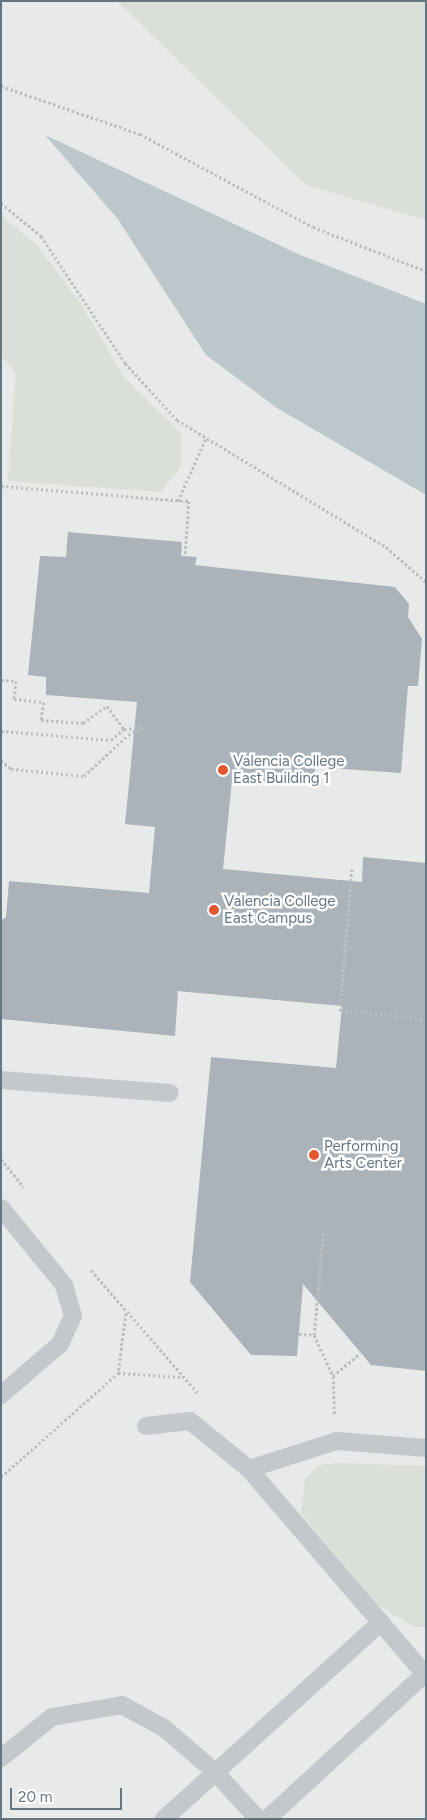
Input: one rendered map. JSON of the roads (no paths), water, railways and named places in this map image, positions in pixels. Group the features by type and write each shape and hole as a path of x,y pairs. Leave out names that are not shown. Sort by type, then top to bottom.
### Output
{"lane":[{"path":"1,1080 170,1093"},
{"path":"1,1208 64,1284 73,1316 60,1344 1,1396"},
{"path":"146,1426 190,1421 249,1469 426,1673 267,1819"},
{"path":"249,1469 337,1441 426,1448"},
{"path":"164,1819 381,1622"},
{"path":"1,1758 52,1717 122,1705 164,1728 215,1772 258,1819"}],"place":[{"name":"Valencia College East Building 1","path":"223,770"},
{"name":"Valencia College East Campus","path":"214,910"},
{"name":"Performing Arts Center","path":"314,1155"}]}
